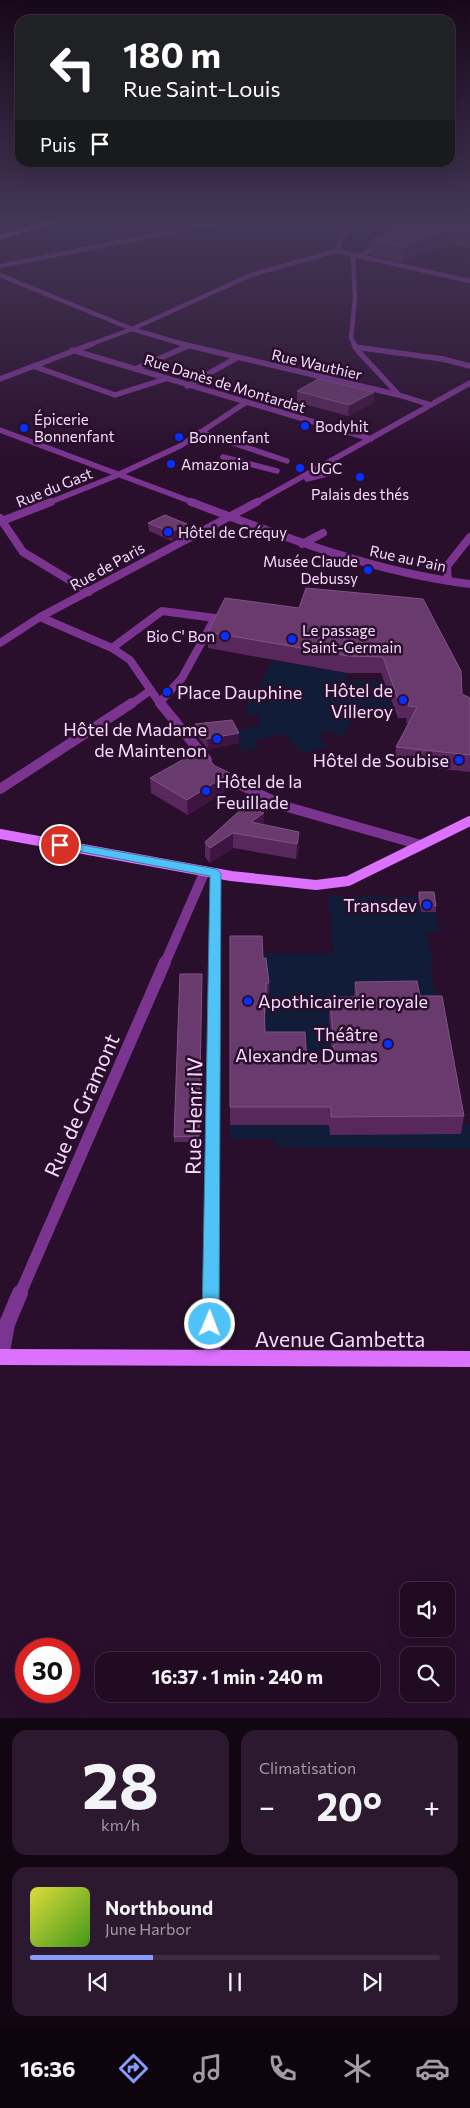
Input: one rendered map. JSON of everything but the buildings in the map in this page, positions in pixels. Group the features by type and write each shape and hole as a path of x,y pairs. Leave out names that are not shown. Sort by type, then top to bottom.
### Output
{"street":[{"name":"Rue Wauthier","path":"66,302 132,329 188,346 399,395 431,405"},
{"path":"0,379 72,350 132,329 192,302"},
{"path":"354,302 350,333 356,347 399,395"},
{"path":"135,369 188,346"},
{"path":"356,347 443,359 470,366"},
{"name":"Rue Danès de Montardat","path":"72,350 187,386 371,439"},
{"path":"187,386 236,358"},
{"path":"33,366 115,395 165,379"},
{"path":"296,481 470,383"},
{"name":"Rue du Gast","path":"1,520 116,475 180,446 245,403"},
{"name":"Rue au Pain","path":"0,430 302,544 355,561 470,584"},
{"path":"200,432 287,461"},
{"path":"244,446 224,457 277,471"},
{"path":"296,481 334,472"},
{"name":"Rue de Paris","path":"0,643 40,617 296,481"},
{"path":"1,520 23,552 89,592"},
{"path":"302,544 322,533"},
{"path":"448,581 447,566 470,537"},
{"path":"112,648 162,611 215,618 182,678 160,702"},
{"path":"40,617 112,648 130,660 169,716 221,776 284,806 421,845"},
{"path":"0,789 86,736 151,690"},
{"path":"0,834 210,872 281,883 316,885 348,881 468,824"},
{"name":"Rue de Gramont","path":"0,1357 7,1324 210,872"},
{"name":"Rue Henri IV","path":"210,872 210,1324 214,1358"},
{"name":"Avenue Gambetta","path":"0,1357 470,1360"}],"shaded area":[{"path":"272,660 347,673 345,680 384,681 394,709 356,714 342,736 322,730 320,734 324,735 319,741 328,747 303,754 285,734 255,740 260,747 243,752 234,733 242,732 241,729 260,726 258,715 245,715 248,703 254,696 266,696 267,691 260,688 263,677"},
{"path":"328,896 418,897 421,912 436,912 439,932 426,932 432,954 431,971 460,1125 470,1125 470,1149 275,1147 275,1139 230,1139 230,954 334,954"}],"place":[{"name":"Bodyhit","path":"305,426"},
{"name":"Épicerie Bonnenfant","path":"24,428"},
{"name":"Bonnenfant","path":"179,437"},
{"name":"Amazonia","path":"171,464"},
{"name":"UGC","path":"300,468"},
{"name":"Palais des thés","path":"360,477"},
{"name":"Hôtel de Créquy","path":"168,532"},
{"name":"Musée Claude Debussy","path":"368,570"},
{"name":"Bio C' Bon","path":"225,636"},
{"name":"Le passage Saint-Germain","path":"292,639"},
{"name":"Place Dauphine","path":"167,692"},
{"name":"Hôtel de Villeroy","path":"403,700"},
{"name":"Hôtel de Madame de Maintenon","path":"217,739"},
{"name":"Hôtel de Soubise","path":"459,760"},
{"name":"Hôtel de la Feuillade","path":"206,791"},
{"name":"Transdev","path":"427,905"},
{"name":"Apothicairerie royale","path":"248,1001"},
{"name":"Théâtre Alexandre Dumas","path":"388,1044"}],"route":[{"path":"60,845 216,873 210,1324"}]}
